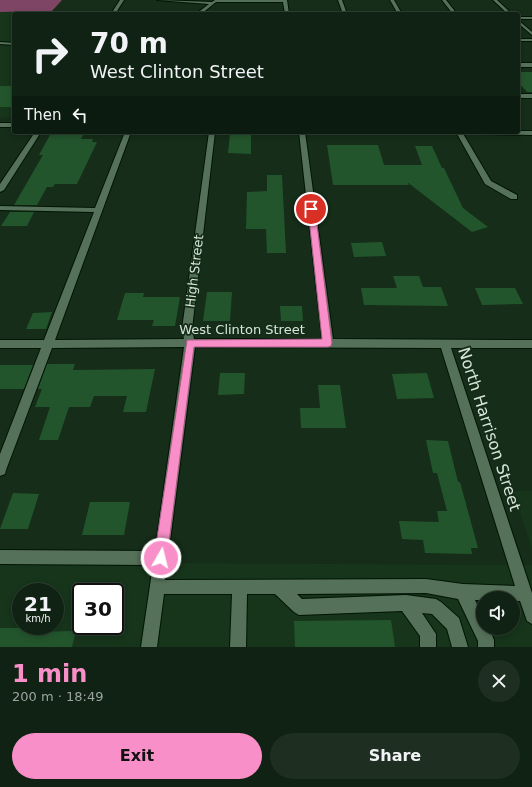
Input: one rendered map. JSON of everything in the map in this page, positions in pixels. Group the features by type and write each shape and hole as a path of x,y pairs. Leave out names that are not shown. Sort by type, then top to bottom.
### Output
{"street":[{"path":"114,12 122,0"},
{"path":"159,0 285,0 287,12"},
{"path":"340,0 344,12"},
{"path":"392,0 399,12"},
{"path":"444,0 454,12"},
{"path":"495,0 508,12"},
{"path":"201,12 215,1"},
{"path":"520,19 532,18"},
{"path":"520,21 532,34"},
{"path":"520,40 532,40"},
{"path":"0,43 12,44"},
{"path":"520,66 532,65"},
{"path":"520,96 532,96"},
{"path":"0,125 12,125"},
{"path":"520,133 532,133"},
{"path":"0,190 37,134"},
{"path":"0,470 127,134"},
{"name":"High Street","path":"149,647 190,343 187,329 212,134"},
{"path":"302,134 328,343"},
{"path":"460,134 488,182 514,197"},
{"path":"0,208 99,210"},
{"name":"West Clinton Street","path":"0,344 532,344"},
{"name":"North Harrison Street","path":"445,344 532,616"},
{"path":"0,557 161,558"},
{"path":"158,587 426,586 464,592 525,594"},
{"path":"238,647 240,587"},
{"path":"278,587 299,607 406,604 436,607 453,624 460,647"},
{"path":"464,592 486,640 486,647"},
{"path":"406,604 428,634 428,647"}],"shaded area":[{"path":"0,0 62,0 52,11 0,12"},
{"path":"52,11 12,12 12,117 0,118 0,12"},
{"path":"513,491 532,491 532,549"},
{"path":"177,563 532,565 532,647 0,647 0,564"}],"building":[{"path":"520,72 532,72 532,92 527,92 520,84"},
{"path":"0,86 12,86 12,107 0,107"},
{"path":"230,134 251,134 251,154 228,153"},
{"path":"50,135 83,135 81,139 93,139 92,142 97,142 77,184 55,184 53,187 47,187 37,205 14,205 43,155 39,155"},
{"path":"327,145 378,145 384,165 422,165 415,146 432,146 463,208 488,227 472,232 407,182 409,185 333,185"},
{"path":"267,175 282,175 286,253 267,253 266,229 246,229 247,192 267,191"},
{"path":"10,212 34,212 27,226 1,226"},
{"path":"382,242 386,256 354,257 351,243"},
{"path":"393,276 419,276 423,287 441,287 448,306 364,305 361,288 397,288"},
{"path":"475,288 515,288 523,304 482,305"},
{"path":"207,292 232,292 230,321 203,321"},
{"path":"125,293 144,293 143,297 180,297 175,326 152,326 154,320 117,320"},
{"path":"280,306 302,306 303,321 281,321"},
{"path":"52,312 46,329 26,329 33,313"},
{"path":"47,364 75,364 73,370 155,369 146,412 123,412 127,396 94,396 90,407 69,407 58,440 39,440 50,407 35,407 42,389 38,389"},
{"path":"0,365 33,365 24,389 0,389"},
{"path":"220,373 245,373 244,394 218,395"},
{"path":"427,373 434,398 397,399 392,374"},
{"path":"318,385 340,385 346,428 301,428 300,408 320,408"},
{"path":"426,440 448,441 458,482 460,482 478,548 471,548 472,554 425,553 423,540 402,539 399,521 439,522 437,511 447,511 437,473 433,473"},
{"path":"13,493 39,494 28,529 0,529"},
{"path":"90,502 130,502 124,535 82,535"},
{"path":"391,620 395,647 295,647 294,621"},
{"path":"0,628 12,628 12,635 64,635 64,631 72,631 72,635 75,635 72,647 0,647"}],"route":[{"path":"161,558 190,343 328,343 311,209"}]}
